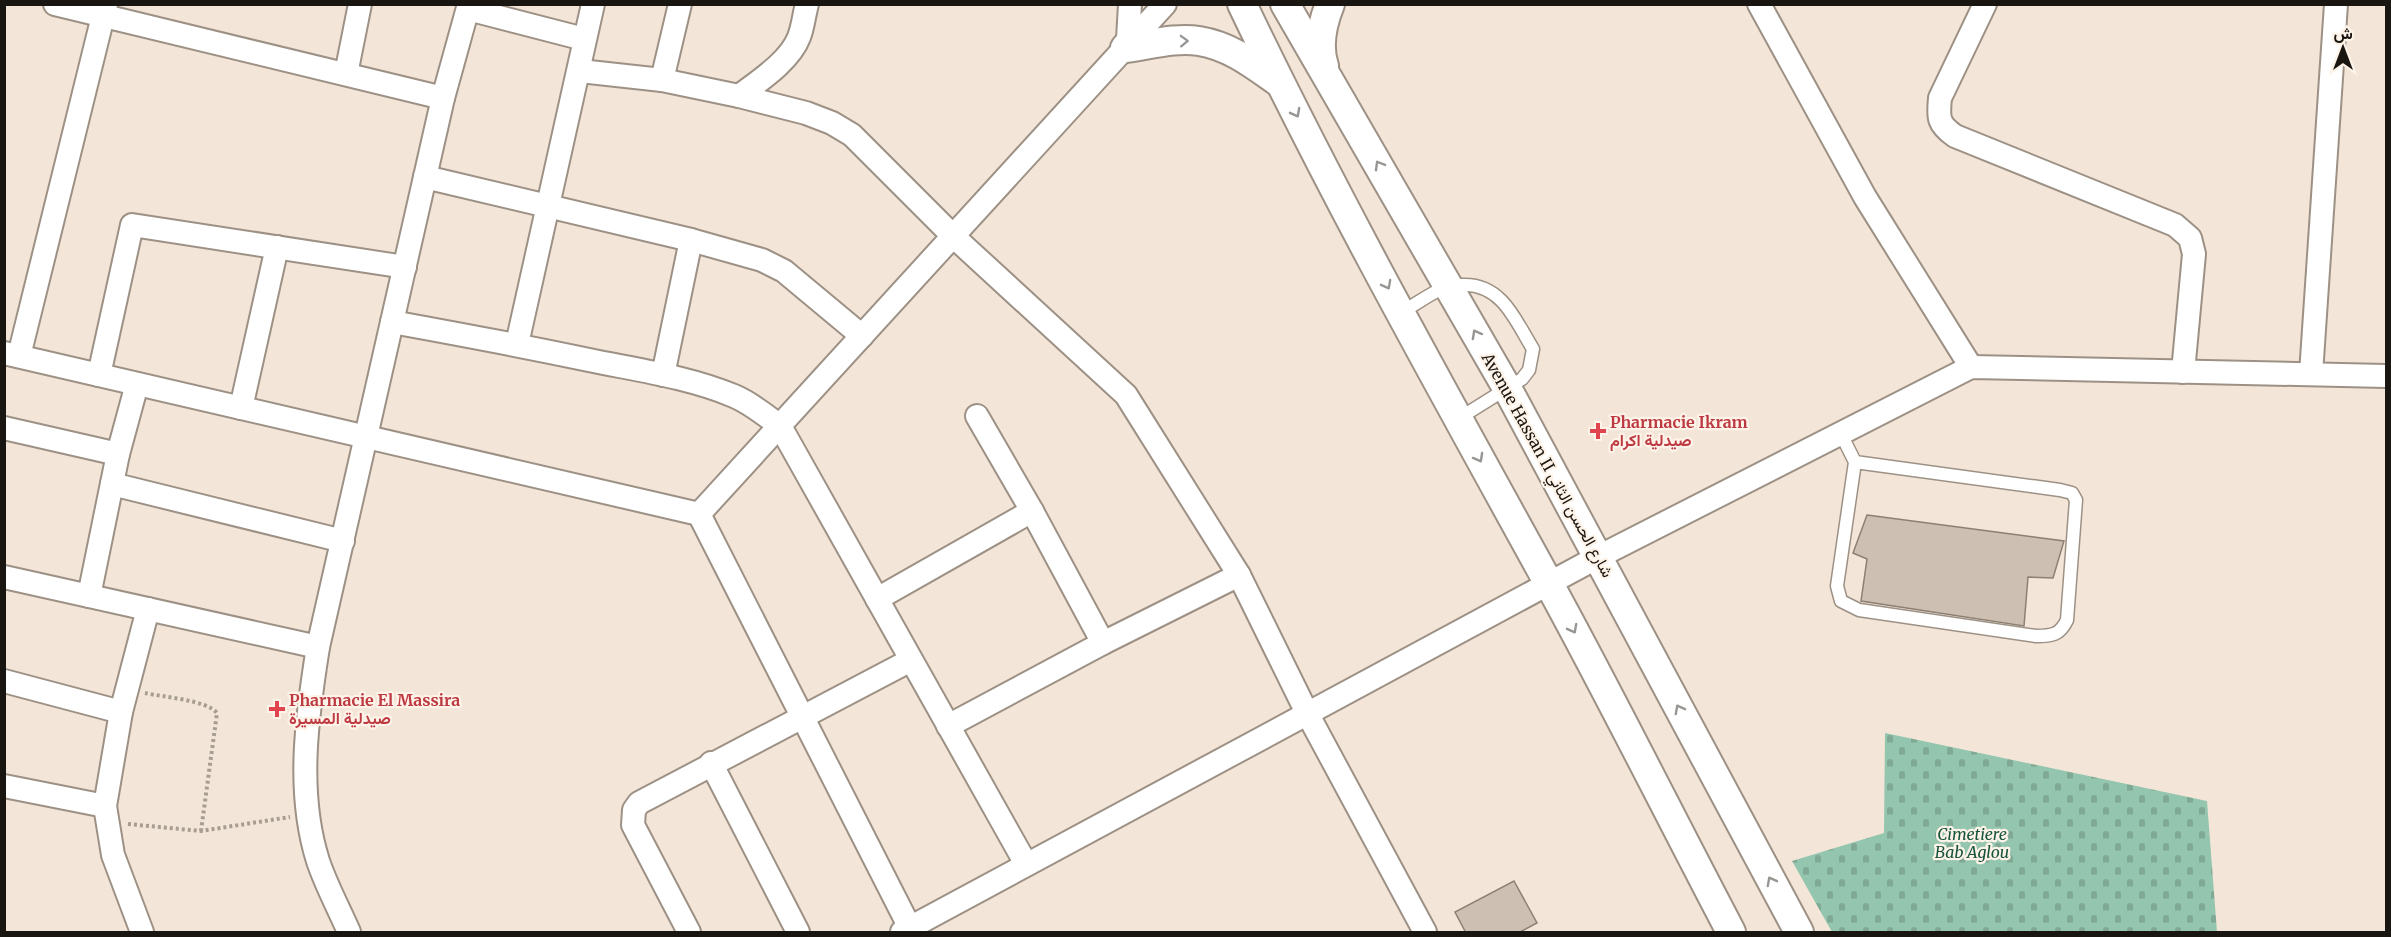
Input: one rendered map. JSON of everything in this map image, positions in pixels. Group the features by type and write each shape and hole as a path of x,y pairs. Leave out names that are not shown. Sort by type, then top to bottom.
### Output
{"street":[{"path":"55,4 104,10 346,75 443,98"},
{"path":"346,75 360,4"},
{"path":"517,344 580,71 584,39 593,4"},
{"path":"662,80 680,4"},
{"path":"739,96 774,70 793,47 799,38 807,4"},
{"path":"1121,52 1128,39 1130,4"},
{"path":"699,514 1165,4"},
{"path":"1242,4 1280,84 1457,419 1549,584 1731,933"},
{"name":"Avenue Hassan II شارع الحسن الثاني","path":"1285,4 1507,388 1799,933"},
{"path":"1326,74 1319,50 1330,4"},
{"path":"1759,4 1865,196 1971,367"},
{"path":"1985,4 1940,98 1938,113 1943,127 1955,136 2175,225 2190,238 2194,254 2183,372"},
{"path":"2311,374 2336,4"},
{"path":"349,933 318,860 309,813 305,755 308,707 318,647 443,98 468,7 584,39"},
{"path":"104,10 12,354 699,514 802,716 906,930 1598,557 1971,367 2386,376"},
{"path":"1121,52 1176,41 1198,40 1241,56 1280,84"},
{"path":"580,71 662,80 739,96 806,113 832,123 852,135 953,236 1126,395 1239,575 1307,713 1425,933"},
{"path":"425,177 691,240 762,260 784,271 862,336"},
{"path":"99,375 132,225 405,267"},
{"path":"663,375 691,240"},
{"path":"241,408 277,247"},
{"path":"392,322 517,344 663,375 735,396 780,426 1026,864"},
{"path":"89,596 118,454 137,384"},
{"path":"977,416 1032,511 1103,643"},
{"path":"4,428 118,454"},
{"path":"112,484 343,541"},
{"path":"877,599 1032,511"},
{"path":"948,726 1103,643 1239,575"},
{"path":"4,576 318,647"},
{"path":"142,933 113,855 106,814 121,712 148,609"},
{"path":"680,929 637,835 632,817 639,803 911,660"},
{"path":"4,681 121,712"},
{"path":"711,764 798,933"},
{"path":"4,786 106,814"}],"lane":[{"path":"1402,312 1449,285 1482,287 1497,295 1504,302 1533,350 1529,370 1522,379 1457,419"},
{"path":"1841,434 1855,462 1837,586 1841,601 1859,610 2036,636 2054,636 2063,629 2067,620 2076,500 2072,493 1855,462"}],"path":[{"path":"127,690 197,703 211,707 217,713 201,831"},
{"path":"106,814 201,831 279,820 309,813"}],"green space":[{"name":"Cimetiere Bab Aglou","path":"1885,733 2207,801 2217,932 1832,932 1792,861 1884,833"}],"building":[{"path":"1867,515 2064,541 2053,578 2028,577 2024,626 1861,601 1867,559 1853,553"},
{"path":"1514,881 1537,923 1518,933 1466,933 1455,912"}],"place":[{"name":"Pharmacie Ikram صيدلية اكرام","path":"1598,431"},
{"name":"Pharmacie El Massira صيدلية المسيرة","path":"277,709"}]}
